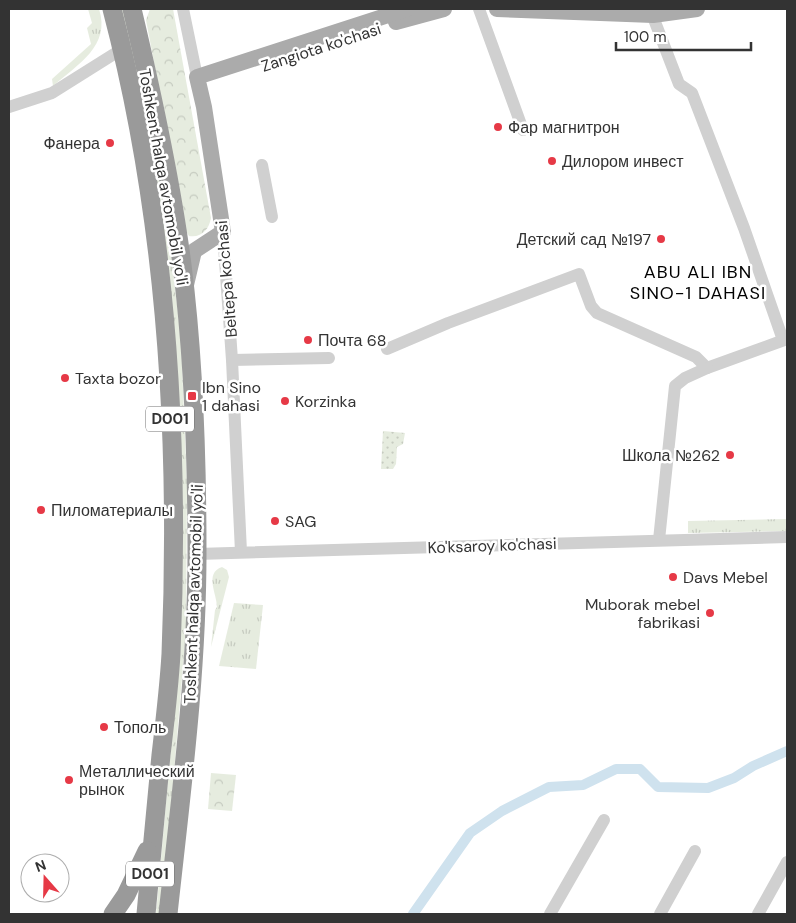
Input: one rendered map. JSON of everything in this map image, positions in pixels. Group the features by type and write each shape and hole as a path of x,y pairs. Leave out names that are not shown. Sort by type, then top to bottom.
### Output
{"highway":[{"name":"Toshkent halqa avtomobil yo'li","path":"112,9 122,48 142,150 158,252 166,328 169,387 173,562 171,636 146,914"},
{"name":"Toshkent halqa avtomobil yo'li","path":"132,9 161,139 178,236 185,290 192,396 197,554 194,652 168,914"},
{"path":"113,914 126,895 141,866 154,834"}],"main road":[{"name":"Zangiota ko'chasi","path":"198,82 407,9"},
{"name":"Zangiota ko'chasi","path":"198,82 444,9"},
{"path":"497,9 651,12 697,9"},
{"name":"Beltepa ko'chasi","path":"198,82 223,232"},
{"path":"185,290 194,251 223,232"},
{"path":"178,236 194,251"}],"street":[{"name":"Beltepa ko'chasi","path":"183,9 198,82"},
{"path":"479,9 524,130"},
{"path":"651,12 679,84 692,93 785,339 707,368 678,382 676,386 659,540"},
{"path":"9,107 52,93 122,48"},
{"path":"262,165 272,216"},
{"name":"Beltepa ko'chasi","path":"223,232 232,360 241,552"},
{"path":"387,349 448,323 579,274 592,306 597,312 696,357 707,368"},
{"path":"232,360 329,358"},
{"name":"Ko'ksaroy ko'chasi","path":"197,554 787,537"},
{"path":"550,914 604,820"},
{"path":"660,914 695,851"},
{"path":"758,914 787,862"}],"green space":[{"path":"88,9 99,9 100,34 96,44 82,62 53,86 52,79 91,44 87,28 92,23"},
{"path":"118,9 124,9 142,83 168,228 181,339 187,485 186,631 162,914 156,914 175,702 180,482"},
{"path":"150,9 173,9 211,218 207,229 198,236 189,236 186,231 146,20"},
{"path":"383,431 405,433 403,444 397,447 396,464 393,469 381,469"},
{"path":"787,519 787,531 688,533 688,521"},
{"path":"222,567 227,570 229,577 211,647 215,610 217,607 213,579 217,570"},
{"path":"234,603 263,605 256,669 219,666"},
{"path":"211,773 236,775 232,811 208,809"}],"waterway":[{"path":"413,914 470,833 502,811 549,787 583,785 616,769 640,769 658,787 708,788 734,778 753,766 787,751"}],"place":[{"name":"Фар магнитрон","path":"498,127"},
{"name":"Фанера","path":"110,143"},
{"name":"Дилором инвест","path":"552,161"},
{"name":"Детский сад №197","path":"661,239"},
{"name":"Почта 68","path":"308,340"},
{"name":"Taxta bozor","path":"65,378"},
{"name":"Ibn Sino 1 dahasi","path":"192,396"},
{"name":"Korzinka","path":"285,401"},
{"name":"Школа №262","path":"730,455"},
{"name":"Пиломатериалы","path":"41,510"},
{"name":"SAG","path":"275,521"},
{"name":"Davs Mebel","path":"673,577"},
{"name":"Muborak mebel fabrikasi","path":"710,613"},
{"name":"Тополь","path":"104,727"},
{"name":"Металлический рынок","path":"69,780"}],"district":[{"name":"ABU ALI IBN SINO-1 DAHASI","path":"698,282"}]}
